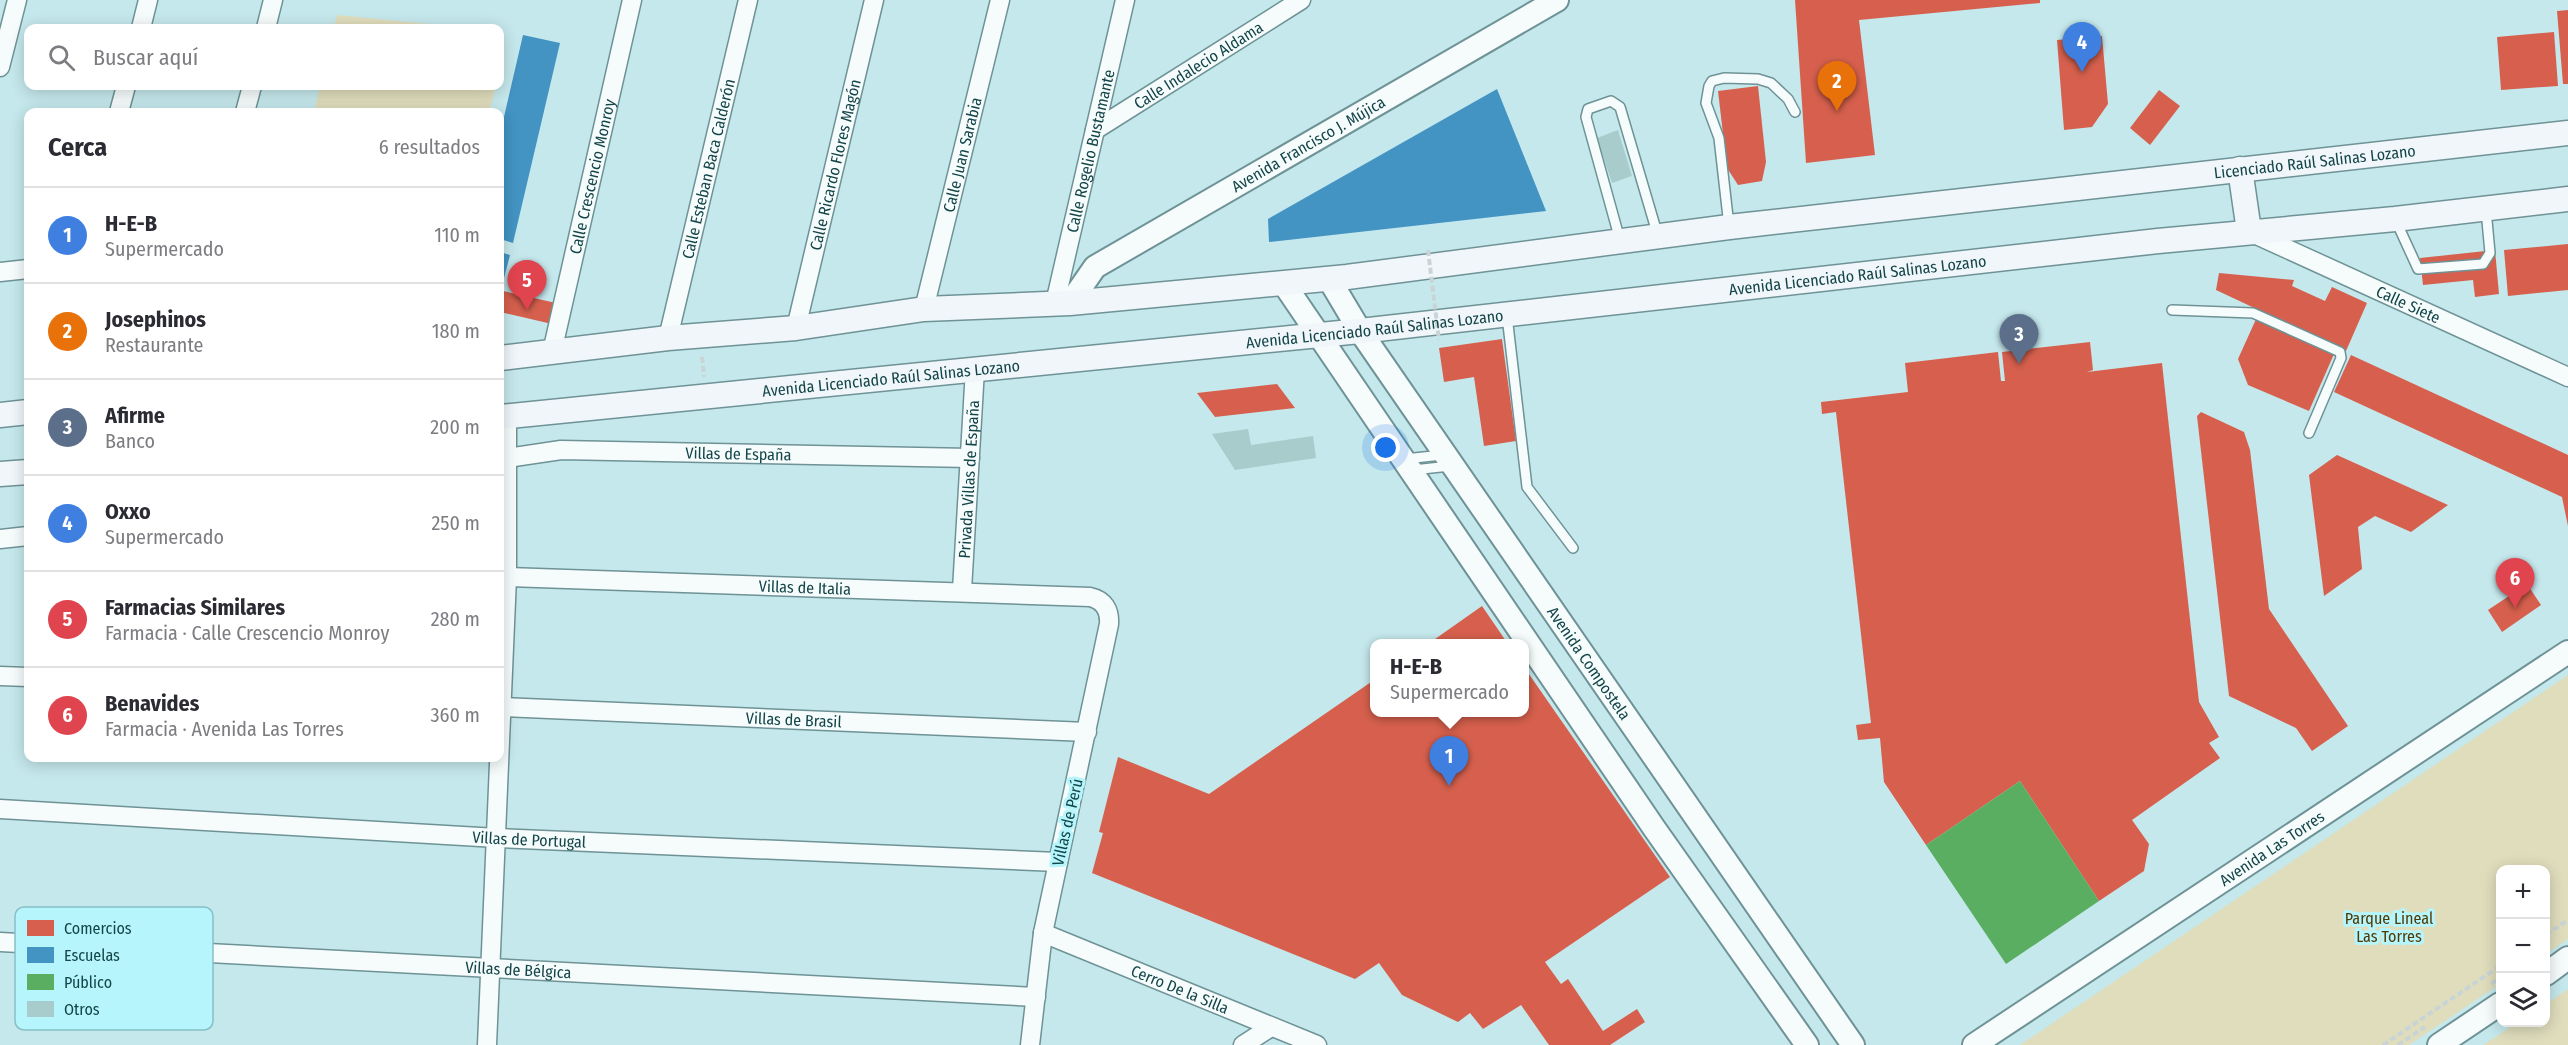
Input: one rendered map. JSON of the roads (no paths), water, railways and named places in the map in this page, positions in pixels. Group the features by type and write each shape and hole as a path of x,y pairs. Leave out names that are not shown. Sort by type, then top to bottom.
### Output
{"main road":[{"name":"Licenciado Raúl Salinas Lozano","path":"1729,227 2059,188 2568,133"},
{"path":"2240,169 2248,231 2395,219 2568,200"},
{"path":"504,358 668,338 796,328 924,309 1063,303 1284,284 1729,227"},
{"name":"Avenida Licenciado Raúl Salinas Lozano","path":"504,416 1507,316 2248,231"},
{"path":"0,415 24,412"},
{"path":"0,474 24,471"}],"street":[{"path":"0,67 17,0"},
{"path":"142,24 148,0"},
{"path":"267,24 273,0"},
{"name":"Calle Crescencio Monroy","path":"552,352 632,0"},
{"name":"Calle Esteban Baca Calderón","path":"668,338 748,0"},
{"name":"Calle Ricardo Flores Magón","path":"796,328 873,0"},
{"name":"Calle Juan Sarabia","path":"924,309 1000,0"},
{"name":"Calle Indalecio Aldama","path":"1095,130 1301,0"},
{"name":"Avenida Francisco J. Mújica","path":"1063,303 1095,267 1557,0"},
{"name":"Calle Rogelio Bustamante","path":"1063,303 1095,130 1128,2"},
{"path":"120,108 125,90"},
{"path":"246,108 251,90"},
{"name":"Calle Siete","path":"2248,231 2568,377"},
{"path":"0,272 24,269"},
{"name":"Avenida Compostela","path":"1329,279 1360,331 1852,1045"},
{"path":"1284,284 1525,637 1555,615"},
{"path":"2541,364 2568,361"},
{"name":"Privada Villas de España","path":"962,590 975,369"},
{"path":"504,426 507,458 504,486"},
{"name":"Villas de España","path":"507,458 561,450 970,458"},
{"path":"504,516 507,577 504,633"},
{"path":"0,539 24,536"},
{"name":"Villas de Italia","path":"507,577 962,590 1090,597 1102,602"},
{"name":"Villas de Perú","path":"1030,1045 1043,933 1109,624 1108,612 1102,602"},
{"path":"1529,643 1654,828 1807,1045"},
{"name":"Avenida Las Torres","path":"1974,1045 2568,652"},
{"path":"0,676 24,677"},
{"name":"Villas de Brasil","path":"504,707 1087,732"},
{"path":"487,1045 499,762"},
{"path":"1654,828 1686,806"},
{"name":"Villas de Portugal","path":"0,809 497,838 1058,862"},
{"name":"Cerro De la Silla","path":"1043,933 1317,1045"},
{"name":"Villas de Bélgica","path":"0,942 15,943"},
{"name":"Villas de Bélgica","path":"213,954 1036,997"},
{"path":"2547,973 2568,958"},
{"path":"2439,1045 2496,1007"},
{"path":"1243,1045 1271,1027"}],"lane":[{"path":"1729,227 1719,138 1706,103 1709,86 1712,81 1724,78 1758,79 1771,83 1788,99 1795,112"},
{"path":"1620,240 1586,117 1588,109 1611,101 1620,107 1658,236"},
{"path":"2395,219 2415,265 2418,269 2426,271 2486,262 2490,254 2486,209"},
{"path":"2172,310 2253,313 2340,352 2341,358 2309,433"},
{"path":"1507,316 1527,487 1573,549"},
{"path":"1407,465 1449,460"},
{"path":"1407,465 1449,460"}],"place":[{"name":"Oxxo","path":"2082,72"},
{"name":"Josephinos","path":"1837,111"},
{"name":"Farmacias Similares","path":"527,310"},
{"name":"Afirme","path":"2019,364"},
{"name":"Benavides","path":"2515,608"},
{"name":"H-E-B","path":"1449,786"}],"park label":[{"name":"Parque Lineal Las Torres","path":"2389,927"}]}
